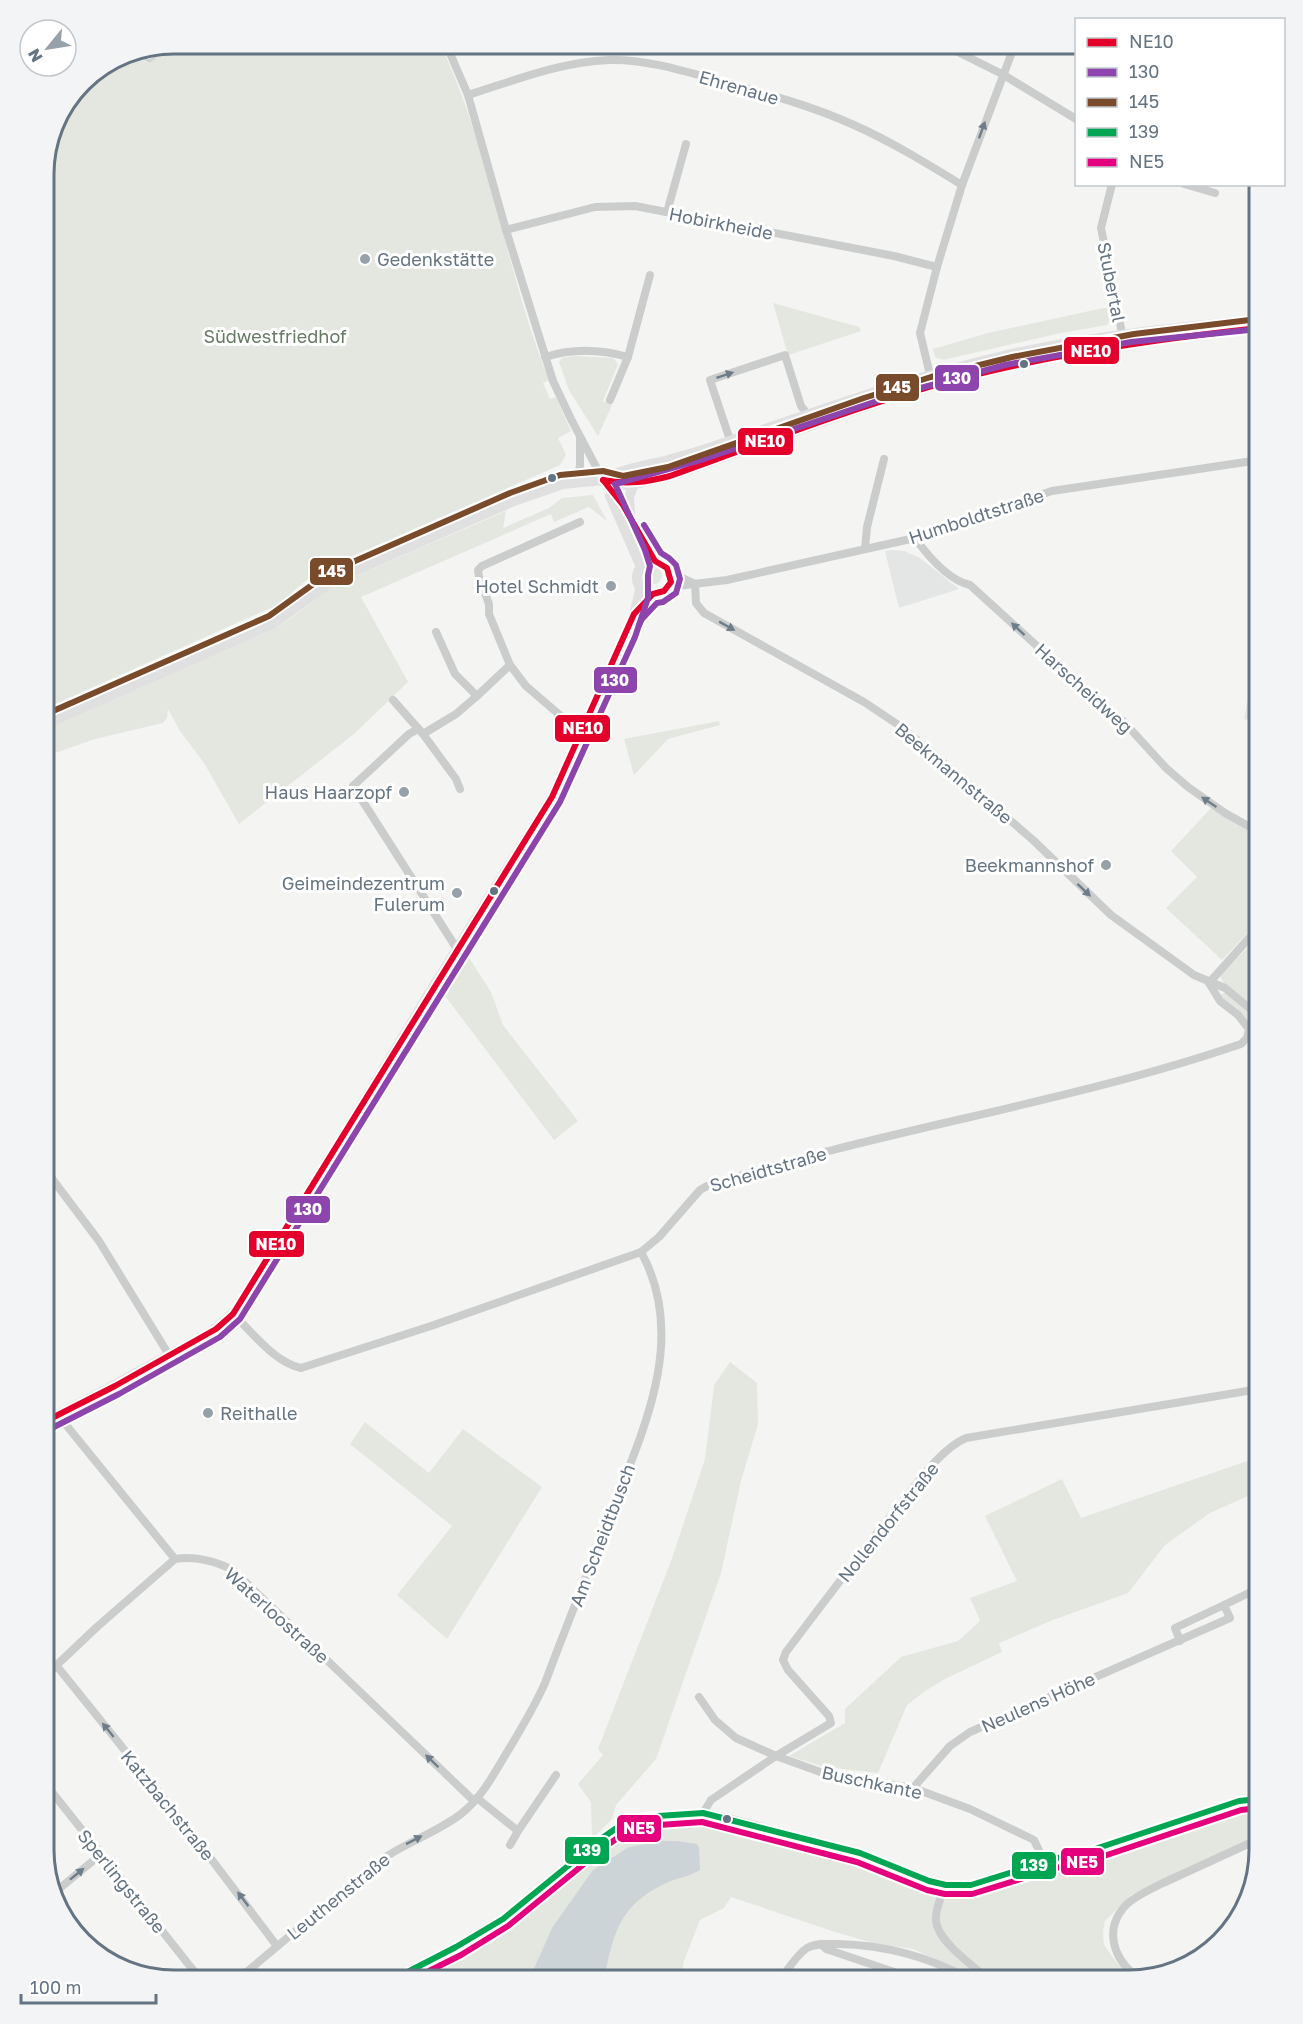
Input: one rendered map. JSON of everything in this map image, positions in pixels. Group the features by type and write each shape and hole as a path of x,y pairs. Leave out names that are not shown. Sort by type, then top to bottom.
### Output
{"main road":[{"path":"1124,339 1188,326 1249,321"},
{"path":"603,480 622,485 670,476 1002,356 1062,344 1249,329"},
{"path":"54,721 273,624 334,580 549,487 603,480 627,470 669,460 806,414 932,381"},
{"path":"603,480 630,518 655,561"},
{"path":"603,480 642,567 648,562 663,563 669,568 670,582"},
{"path":"630,518 629,497 634,484"},
{"name":"Humboldtstraße","path":"54,1417 216,1329 233,1314 552,797 634,614 641,587 638,573 642,567"},
{"name":"Humboldtstraße","path":"634,614 653,594 664,591 670,582"},
{"path":"641,587 653,594"}],"street":[{"path":"450,54 468,95 545,357 561,399 603,480"},
{"path":"962,54 1002,74 1075,117"},
{"path":"932,381 920,333 962,184 1011,54"},
{"name":"Ehrenaue","path":"468,95 541,72 591,62 626,61 665,66 782,99 852,124 897,146 962,184"},
{"path":"667,212 686,144"},
{"name":"Stubertal","path":"1112,186 1101,228 1124,339"},
{"path":"1191,186 1215,193"},
{"name":"Hobirkheide","path":"506,230 595,207 635,206 894,256 937,267"},
{"path":"610,400 628,357 650,275"},
{"path":"545,357 572,351 595,350 628,357"},
{"path":"726,457 730,440 710,380 785,355 801,406 817,424"},
{"path":"576,482 580,466 580,433"},
{"path":"865,549 867,527 884,459"},
{"name":"Humboldtstraße","path":"670,582 695,584 744,576 915,538 1052,491 1249,462"},
{"path":"580,522 488,563 478,570 489,604 489,614 510,665 526,686 569,723 583,730"},
{"name":"Harscheidweg","path":"915,538 928,555 961,583 970,585 1123,721 1167,768 1225,813 1249,826"},
{"name":"Beekmannstraße","path":"695,584 696,603 704,613 864,702 903,728 1033,840 1111,915 1194,975 1225,988 1249,1007"},
{"path":"436,632 455,674 477,696"},
{"path":"457,949 353,786 409,734 421,732 456,714 510,665"},
{"path":"393,700 421,732 428,745 456,779 460,789"},
{"path":"1209,983 1249,939"},
{"name":"Scheidtstraße","path":"233,1314 277,1357 290,1366 301,1368 431,1326 641,1252 659,1237 700,1190 707,1186 801,1158 1189,1062 1241,1044 1247,1038 1248,1029 1238,1015 1220,1000 1209,983"},
{"path":"54,1181 99,1241 169,1355"},
{"name":"Am Scheidtbusch","path":"476,1800 528,1718 545,1683 652,1402 661,1351 660,1312 650,1267 641,1252"},
{"name":"Nollendorfstraße","path":"703,1813 711,1800 776,1756 831,1723 829,1716 788,1671 783,1660 786,1652 876,1533 954,1443 966,1438 1249,1391"},
{"path":"56,1665 175,1559 58,1415"},
{"name":"Waterloostraße","path":"175,1559 213,1562 234,1571 476,1800 518,1831"},
{"path":"1180,1641 1175,1628 1249,1593"},
{"name":"Neulens Höhe","path":"913,1788 950,1746 970,1732 1230,1618 1224,1605"},
{"name":"Katzbachstraße","path":"56,1665 193,1835 277,1946"},
{"name":"Buschkante","path":"699,1698 724,1730 736,1738 776,1756 826,1774 913,1788 970,1809 1034,1840 1045,1863"},
{"path":"510,1845 556,1775"},
{"name":"Sperlingstraße","path":"54,1795 193,1970"},
{"name":"Leuthenstraße","path":"249,1970 378,1862 396,1849 448,1823 476,1800"},
{"path":"411,1970 503,1919 615,1829 643,1818 703,1813 860,1853 913,1876 946,1885 971,1885 1060,1857 1092,1850 1249,1800"},
{"path":"426,1970 460,1952 507,1922 618,1835 658,1817"},
{"path":"1130,1970 1120,1961 1114,1947 1113,1934 1116,1922 1127,1904 1173,1878 1249,1844"},
{"path":"60,1888 100,1856"},
{"path":"946,1885 936,1917 938,1930 959,1954 977,1970"},
{"path":"788,1970 805,1949 821,1944 869,1946 912,1954 952,1970"},
{"path":"821,1944 826,1949 888,1970"}],"shaded area":[{"path":"885,551 904,551 920,558 959,589 899,608"},
{"path":"1249,694 1249,720 1244,719"},
{"path":"661,1841 697,1844 700,1870 650,1892 628,1911 615,1935 606,1970 533,1970 552,1928 593,1870 629,1847"}],"green space":[{"name":"Südwestfriedhof","path":"166,54 444,54 458,84 472,126 534,339 549,380 543,383 550,399 556,397 571,431 558,438 566,455 560,465 327,567 309,578 277,605 54,705 55,158 66,121 89,89 107,74 128,63 140,59 148,63 153,56"},
{"path":"773,303 859,327 861,331 788,355"},
{"path":"1108,307 1111,319 1107,325 943,360 935,357 933,349 988,333"},
{"path":"1086,344 1074,350 945,380 938,376 1001,360"},
{"path":"574,356 613,358 618,364 603,401 612,405 598,436 569,390 559,362 562,358"},
{"path":"724,448 723,452 670,473 624,481 623,476 663,467"},
{"path":"593,495 607,521 589,507 554,522 551,514 361,597 408,682 354,734 239,824 204,763 180,731 168,709 167,718 163,723 95,739 54,753 54,726 274,629 337,584 506,511 503,528 549,508 562,498"},
{"path":"651,568 657,568 662,576 660,582 651,584 646,579 646,573"},
{"path":"719,721 720,725 668,739 634,775 624,739"},
{"path":"1212,807 1249,829 1249,932 1222,960 1166,908 1197,877 1171,851"},
{"path":"1249,946 1249,1007 1226,987 1220,976"},
{"path":"464,950 491,992 503,1025 578,1121 554,1140 442,992 458,966 456,964"},
{"path":"1228,993 1249,1011 1249,1027 1222,999 1221,995"},
{"path":"730,1362 757,1383 758,1424 741,1481 721,1573 656,1759 616,1805 612,1819 592,1839 591,1802 578,1784 603,1755 598,1749 671,1561 705,1459 714,1385"},
{"path":"365,1422 429,1473 463,1429 542,1487 447,1639 397,1595 452,1526 350,1444"},
{"path":"1249,1460 1249,1495 1210,1513 1165,1545 1128,1593 1053,1620 999,1643 1002,1652 947,1678 907,1705 878,1773 825,1767 789,1756 845,1723 845,1709 901,1657 958,1641 980,1620 970,1598 1017,1581 985,1516 1062,1479 1081,1518"},
{"path":"1249,1808 1249,1840 1131,1895 1105,1921 1104,1945 1124,1970 959,1970 913,1949 873,1943 731,1897 724,1908 700,1920 682,1970 437,1970 493,1942 622,1832 678,1820 708,1822 825,1851 931,1889 955,1894 974,1892 1158,1838 1197,1822 1227,1815 1227,1812"}],"waterway":[{"path":"143,58 149,61 156,55"}],"transit line":[{"name":"145","path":"54,711 269,616 330,572 510,493 560,475 603,471 623,476 668,467 864,398 931,377 1012,357 1134,334 1249,320"},
{"name":"NE10","path":"603,480 637,482 670,476 866,406 972,375 1135,344 1249,329"},
{"name":"130","path":"54,1427 119,1394 220,1337 240,1319 560,802 635,637 648,598 650,566 615,484 704,459 895,395 1005,365 1131,342 1249,330"},
{"name":"NE10","path":"54,1417 115,1386 216,1329 233,1314 552,797 634,614 653,594 664,591 671,582 667,568 655,561 623,505 603,480"},
{"name":"130","path":"639,625 657,603 663,602 676,593 680,579 676,565 661,553 644,525"},
{"name":"139","path":"411,1970 503,1919 601,1839 615,1829 643,1817 703,1813 860,1853 929,1881 946,1885 971,1885 1061,1857 1092,1850 1239,1801 1249,1800"},
{"name":"NE5","path":"431,1970 461,1955 508,1926 606,1846 619,1837 645,1826 702,1822 857,1862 927,1890 945,1894 972,1894 1063,1866 1095,1859 1249,1809"}],"place":[{"name":"Gedenkstätte","path":"365,259"},
{"name":"Hotel Schmidt","path":"611,586"},
{"name":"Haus Haarzopf","path":"404,792"},
{"name":"Beekmannshof","path":"1106,865"},
{"name":"Geimeindezentrum Fulerum","path":"457,893"},
{"name":"Reithalle","path":"208,1413"}]}
